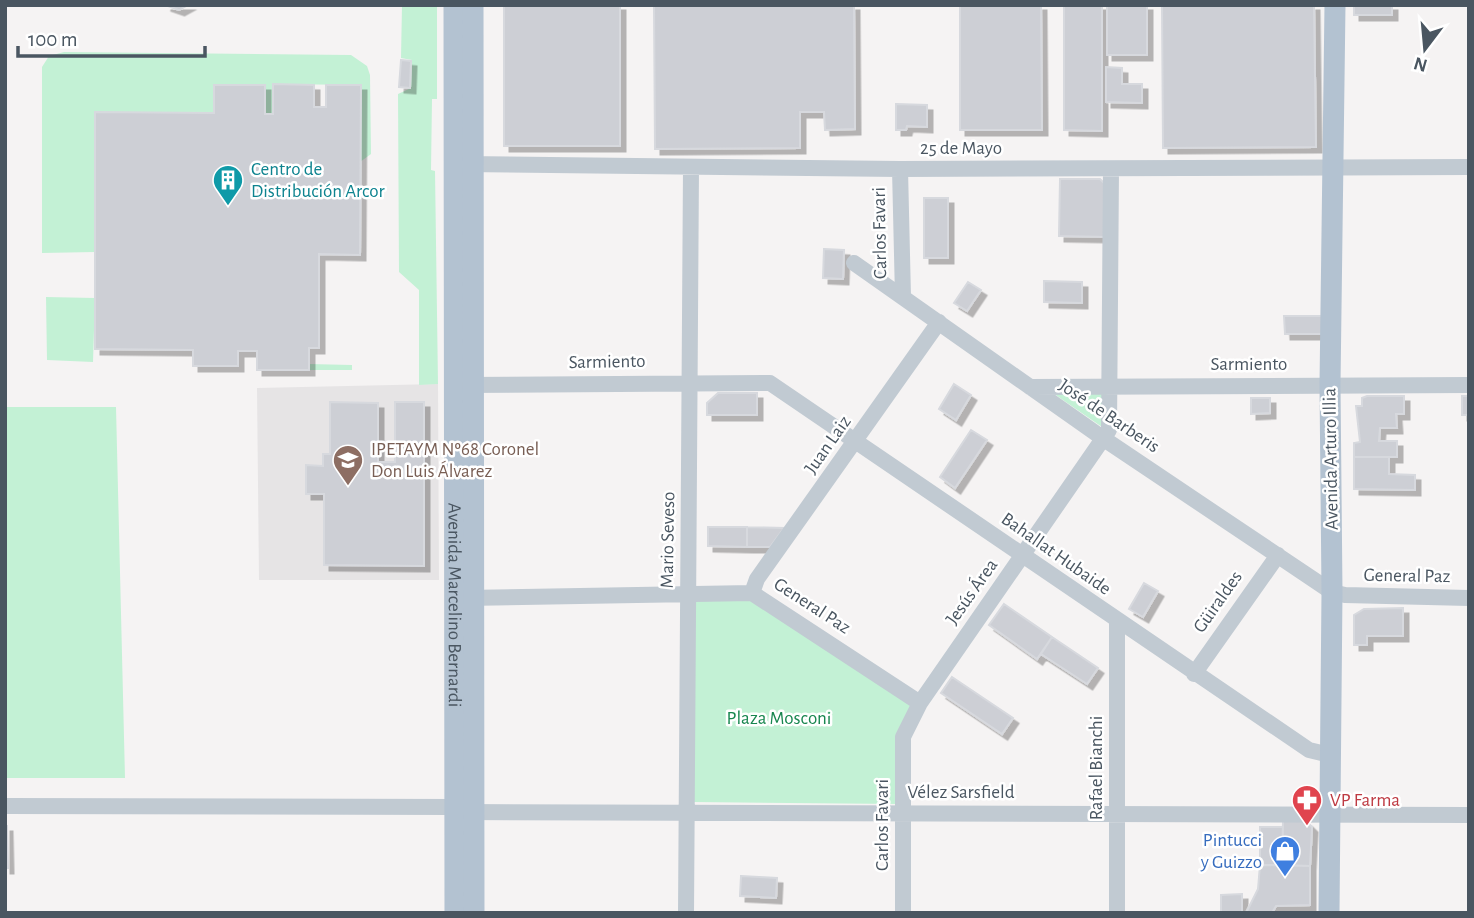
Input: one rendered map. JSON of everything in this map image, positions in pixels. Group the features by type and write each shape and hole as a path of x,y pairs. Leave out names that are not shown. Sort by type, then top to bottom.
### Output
{"main road":[{"name":"Avenida Marcelino Bernardi","path":"454,5 463,164 464,598 455,913"},
{"name":"Avenida Marcelino Bernardi","path":"463,164 473,5"},
{"name":"Avenida Arturo Illia","path":"1329,913 1329,755 1339,594 1330,385 1335,169 1335,5"},
{"name":"Avenida Marcelino Bernardi","path":"460,810 474,913"}],"street":[{"name":"25 de Mayo","path":"463,164 900,169 1469,167"},
{"name":"Mario Seveso","path":"686,913 691,168"},
{"name":"Carlos Favari","path":"900,169 903,297"},
{"path":"1104,439 1110,425 1111,169"},
{"name":"José de Barberis","path":"854,263 1104,439 1339,594"},
{"name":"Juan Laiz","path":"752,593 757,579 939,322"},
{"name":"Sarmiento","path":"463,385 761,381"},
{"name":"Bahallat Hubaide","path":"761,381 770,383 1117,622 1309,750 1329,755"},
{"name":"Sarmiento","path":"1030,387 1469,385"},
{"name":"Jesús Área","path":"903,737 920,703 1104,439"},
{"name":"Güiraldes","path":"1194,674 1278,555"},
{"name":"General Paz","path":"464,598 752,593 920,703"},
{"name":"General Paz","path":"1339,594 1469,598"},
{"name":"Rafael Bianchi","path":"1117,622 1117,913"},
{"name":"Carlos Favari","path":"903,737 903,913"},
{"name":"Vélez Sarsfield","path":"5,806 1469,815"}],"shaded area":[{"name":"IPETAYM Nº68 Coronel Don Luis Álvarez","path":"438,384 439,580 259,580 257,388"}],"green space":[{"path":"402,5 437,5 437,99 432,99 431,170 435,171 438,384 419,385 419,290 399,272 398,94 411,88 412,60 401,58"},
{"path":"64,52 351,55 367,66 370,75 371,154 360,162 360,85 273,84 273,114 265,114 264,85 214,85 214,113 95,113 95,252 42,253 42,67 49,56"},
{"path":"46,297 95,298 93,362 47,360"},
{"path":"309,364 352,365 352,370 309,370"},
{"path":"1107,388 1105,429 1047,389"},
{"path":"5,407 116,407 125,778 5,778"},
{"name":"Plaza Mosconi","path":"752,597 915,708 899,804 693,802 692,600"}],"building":[{"path":"165,5 188,5 179,10"},
{"path":"504,5 620,5 620,146 504,146"},
{"path":"654,5 854,5 855,129 825,130 824,112 800,112 800,148 655,149"},
{"path":"960,5 1041,5 1042,130 960,130"},
{"path":"1064,5 1102,5 1102,131 1064,130"},
{"path":"1107,5 1147,5 1147,55 1107,55"},
{"path":"1162,5 1314,5 1316,147 1163,148"},
{"path":"1354,5 1392,5 1392,15 1354,15"},
{"path":"401,60 411,61 410,88 399,87"},
{"path":"1106,67 1122,68 1122,84 1142,84 1142,103 1106,102"},
{"name":"Centro de Distribución Arcor","path":"273,84 314,85 314,107 326,107 326,85 361,85 360,255 319,254 319,348 309,348 309,370 257,370 257,351 238,351 238,366 193,366 193,350 95,349 95,112 214,113 214,85 265,85 265,114 273,114"},
{"path":"896,104 927,105 927,127 907,126 906,130 896,130"},
{"path":"1060,179 1100,179 1108,187 1108,237 1059,236"},
{"path":"924,198 948,198 948,258 924,258"},
{"path":"824,249 844,250 843,279 823,278"},
{"path":"1044,281 1082,282 1082,303 1044,302"},
{"path":"968,282 981,290 967,311 954,303"},
{"path":"1284,316 1323,316 1323,334 1285,334"},
{"path":"954,384 971,395 956,420 939,409"},
{"path":"718,393 757,393 757,415 707,415 707,403"},
{"path":"1404,396 1404,414 1396,414 1397,428 1380,428 1379,441 1397,441 1397,457 1354,457 1354,443 1360,442 1356,406 1362,406 1362,398"},
{"path":"1462,396 1469,396 1469,415 1462,415"},
{"path":"1251,398 1270,398 1270,413 1251,414"},
{"path":"330,402 378,403 378,462 395,462 395,402 424,402 424,566 324,565 324,494 306,494 306,465 323,466 323,454 330,454"},
{"path":"971,430 987,440 955,488 940,477"},
{"path":"1354,457 1389,457 1389,474 1415,475 1415,490 1354,489"},
{"path":"708,527 747,527 747,547 708,546"},
{"path":"747,527 784,528 770,547 747,547"},
{"path":"1144,583 1158,591 1143,617 1129,609"},
{"path":"1004,604 1052,637 1037,659 989,625"},
{"path":"1403,608 1403,636 1367,636 1367,645 1354,645 1354,615 1364,609"},
{"path":"1052,637 1098,668 1087,684 1041,654"},
{"path":"952,677 1013,718 1002,734 941,693"},
{"path":"1283,821 1306,821 1312,827 1310,866 1282,865"},
{"path":"7,826 8,868 5,868"},
{"path":"1260,827 1283,827 1282,865 1260,865"},
{"name":"Pintucci y Guizzo","path":"1260,865 1310,866 1310,905 1276,906 1272,913 1246,913 1258,889"},
{"path":"741,876 777,878 776,898 740,896"},
{"path":"1242,894 1242,913 1221,913 1221,895"}],"place":[{"name":"Centro de Distribución Arcor","path":"228,207"},
{"name":"IPETAYM Nº68 Coronel Don Luis Álvarez","path":"348,487"},
{"name":"VP Farma","path":"1307,827"},
{"name":"Pintucci y Guizzo","path":"1285,878"}]}
